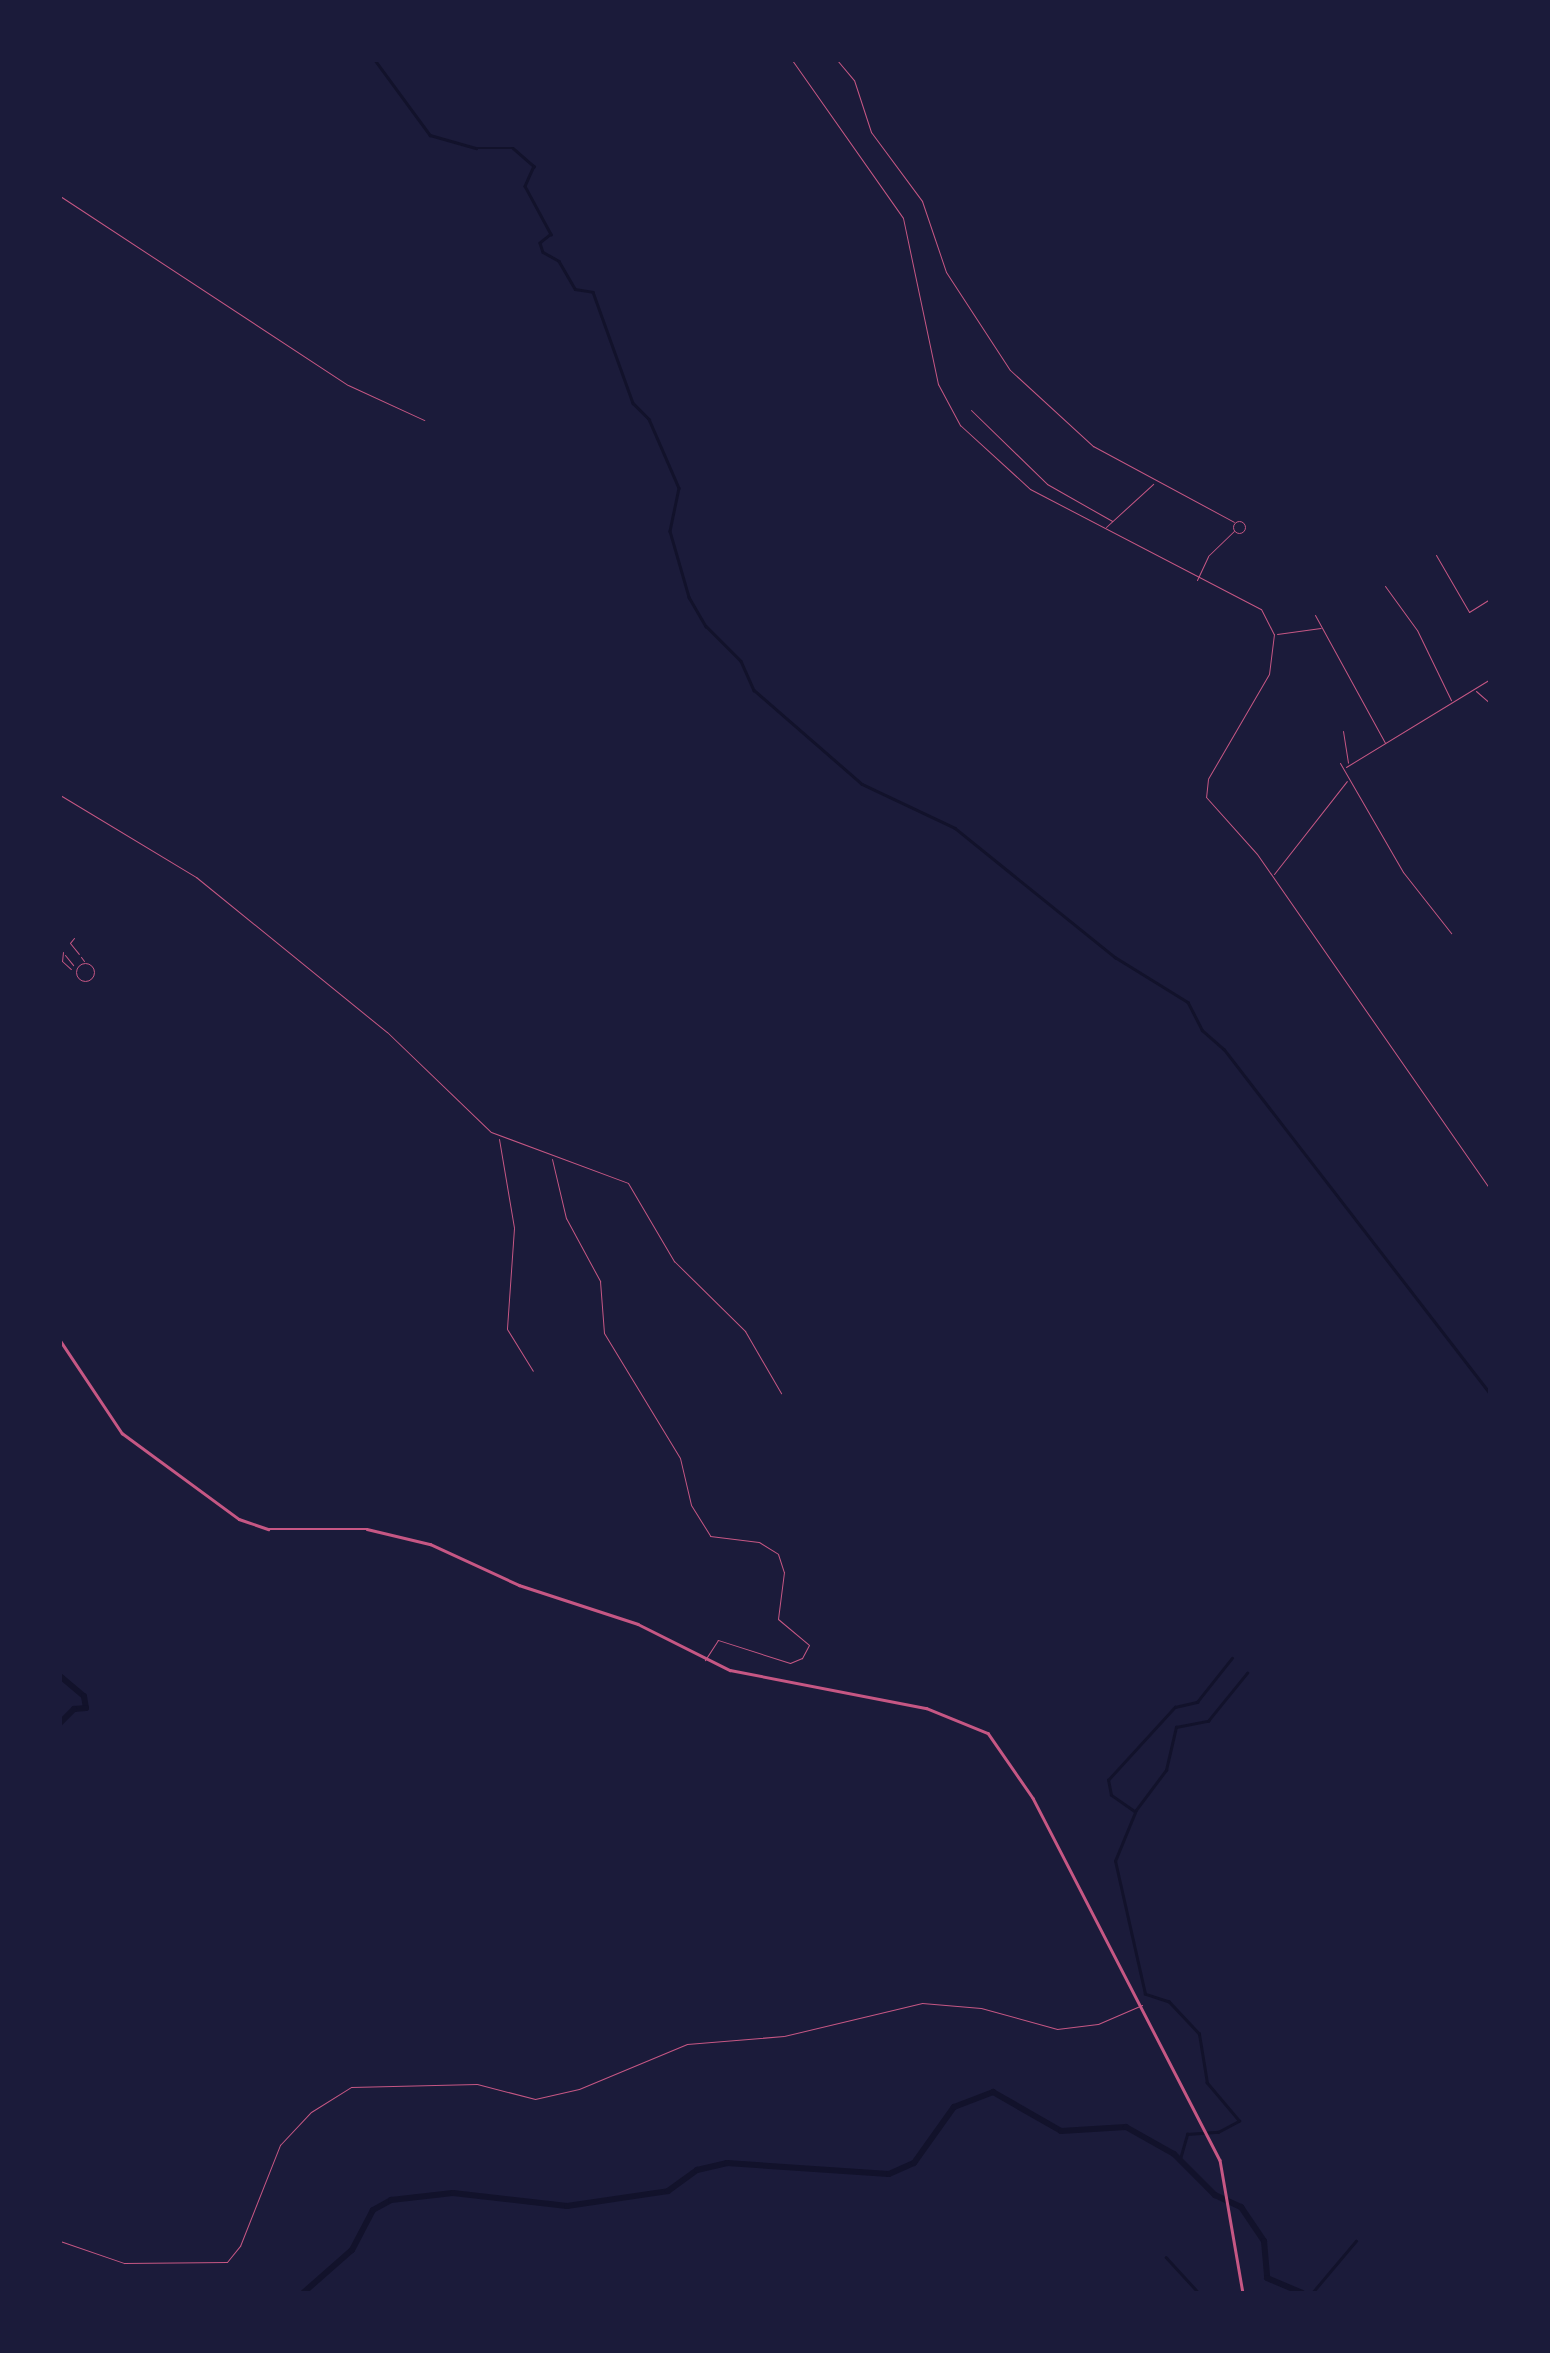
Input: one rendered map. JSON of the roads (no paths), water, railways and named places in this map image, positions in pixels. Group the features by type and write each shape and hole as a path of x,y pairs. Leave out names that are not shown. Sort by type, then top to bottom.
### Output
{"street":[{"path":"792,60 900,212 938,384 956,418 1015,478 1197,580 1250,598 1274,634 1267,679 1206,790 1209,803 1272,877 1490,1189"},
{"path":"837,60 854,80 869,129 922,201 939,258 994,350 1064,424 1155,482 1245,528 1234,532 1208,556 1197,580"},
{"path":"60,196 348,385 424,420"},
{"path":"971,410 1047,484 1112,521"},
{"path":"1103,530 1155,482"},
{"path":"1234,522 1234,532"},
{"path":"1436,555 1469,612 1490,600"},
{"path":"1384,586 1417,630 1452,702"},
{"path":"1315,615 1385,744"},
{"path":"1274,634 1322,628"},
{"path":"1344,769 1490,679"},
{"path":"1482,684 1490,690"},
{"path":"1474,689 1490,703"},
{"path":"1343,731 1349,766"},
{"path":"1340,763 1403,872 1451,933"},
{"path":"1272,877 1349,778"},
{"path":"60,795 196,877 388,1032 500,1137 612,1172 632,1187 681,1272 745,1331 781,1394"},
{"path":"60,948 88,982 94,973 70,943 74,938"},
{"path":"63,952 62,961 75,969"},
{"path":"75,969 84,962"},
{"path":"500,1137 500,1170 514,1228 507,1329 533,1371"},
{"path":"551,1156 566,1218 600,1280 604,1333 680,1458 691,1505 710,1536 759,1542 778,1554 784,1572 778,1619 808,1642 806,1654 793,1662 719,1640 705,1660"},
{"path":"60,1340 122,1433 239,1519 268,1529 368,1529 430,1544 535,1591 638,1624 705,1660 748,1675 926,1708 988,1732 1025,1783 1205,2130 1228,2192 1243,2293"},
{"path":"60,2241 124,2262 227,2262 240,2246 280,2145 311,2112 351,2087 470,2084 535,2100 588,2086 682,2045 784,2036 922,2003 981,2008 1057,2029 1098,2024 1142,2006"}],"waterway":[{"path":"375,60 430,135 476,148 513,148 534,166 525,186 551,234 540,243 543,252 559,261 575,289 593,292 633,403 649,419 679,488 670,531 689,597 706,626 741,661 754,690 862,784 955,828 1115,957 1188,1002 1202,1030 1224,1049 1490,1393"},
{"path":"1135,1812 1111,1795 1108,1780 1175,1707 1197,1702 1232,1658"},
{"path":"1180,2159 1187,2134 1218,2132 1239,2121 1207,2083 1199,2034 1169,2002 1145,1994 1115,1861 1136,1810 1166,1770 1176,1727 1208,1721 1247,1673"},
{"path":"60,1676 84,1696 86,1708 74,1709 60,1723"},
{"path":"303,2293 352,2250 373,2210 391,2200 453,2193 567,2206 668,2191 697,2170 727,2163 889,2174 914,2163 954,2107 993,2092 1061,2131 1126,2127 1174,2154 1215,2195 1241,2207 1264,2241 1267,2278 1302,2293"},
{"path":"1312,2293 1356,2241"},
{"path":"1166,2257 1199,2293"}]}
